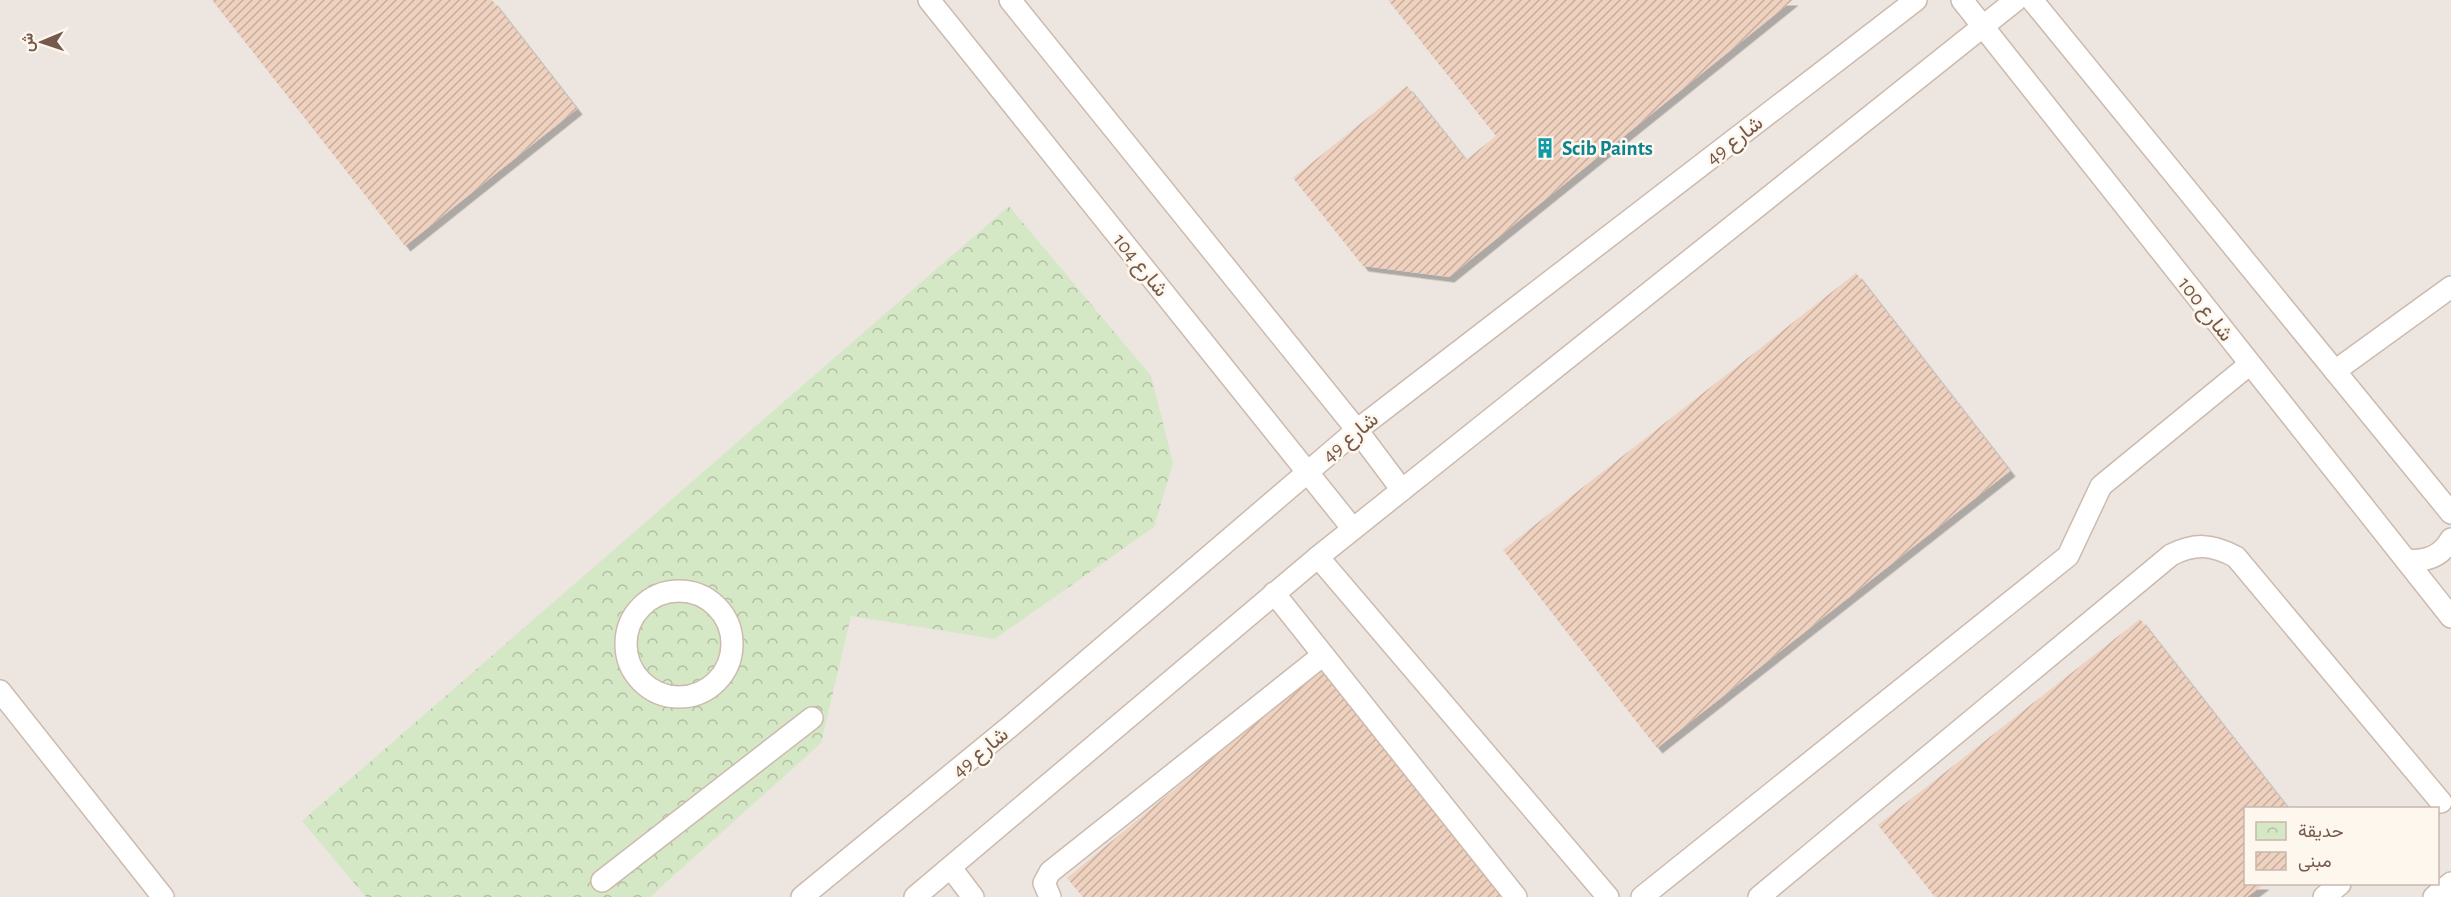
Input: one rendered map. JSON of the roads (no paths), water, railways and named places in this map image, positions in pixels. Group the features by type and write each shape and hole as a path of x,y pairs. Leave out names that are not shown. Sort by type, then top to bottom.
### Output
{"lane":[{"name":"شارع 104","path":"929,0 1353,529"},
{"path":"1010,0 1357,430 1402,490"},
{"name":"شارع 49","path":"802,897 1013,724 1357,430 1916,0"},
{"name":"شارع 100","path":"1962,0 2451,617"},
{"path":"915,897 1318,557 2016,0"},
{"path":"2032,0 2451,513"},
{"path":"2335,370 2451,287"},
{"path":"1642,897 2068,556 2101,486 2250,364"},
{"path":"2406,560 2430,559 2441,552 2451,539"},
{"path":"1759,897 2171,555 2187,548 2204,545 2221,548 2236,557 2442,802"},
{"path":"1318,557 1608,897"},
{"path":"675,591 698,595 718,608 727,622 732,640 729,660 721,677 706,690 691,696 675,698 660,694 646,686 635,674 628,660 626,644 628,628 635,614 646,602 675,591"},
{"path":"1274,593 1516,897"},
{"path":"1050,897 1044,883 1050,872 1323,655"},
{"path":"0,691 163,897"},
{"path":"602,881 812,718"},
{"path":"951,867 973,897"},
{"path":"2434,897 2451,883"},
{"path":"2324,897 2339,885"}],"place":[{"name":"Scib Paints","path":"1545,148"}]}
